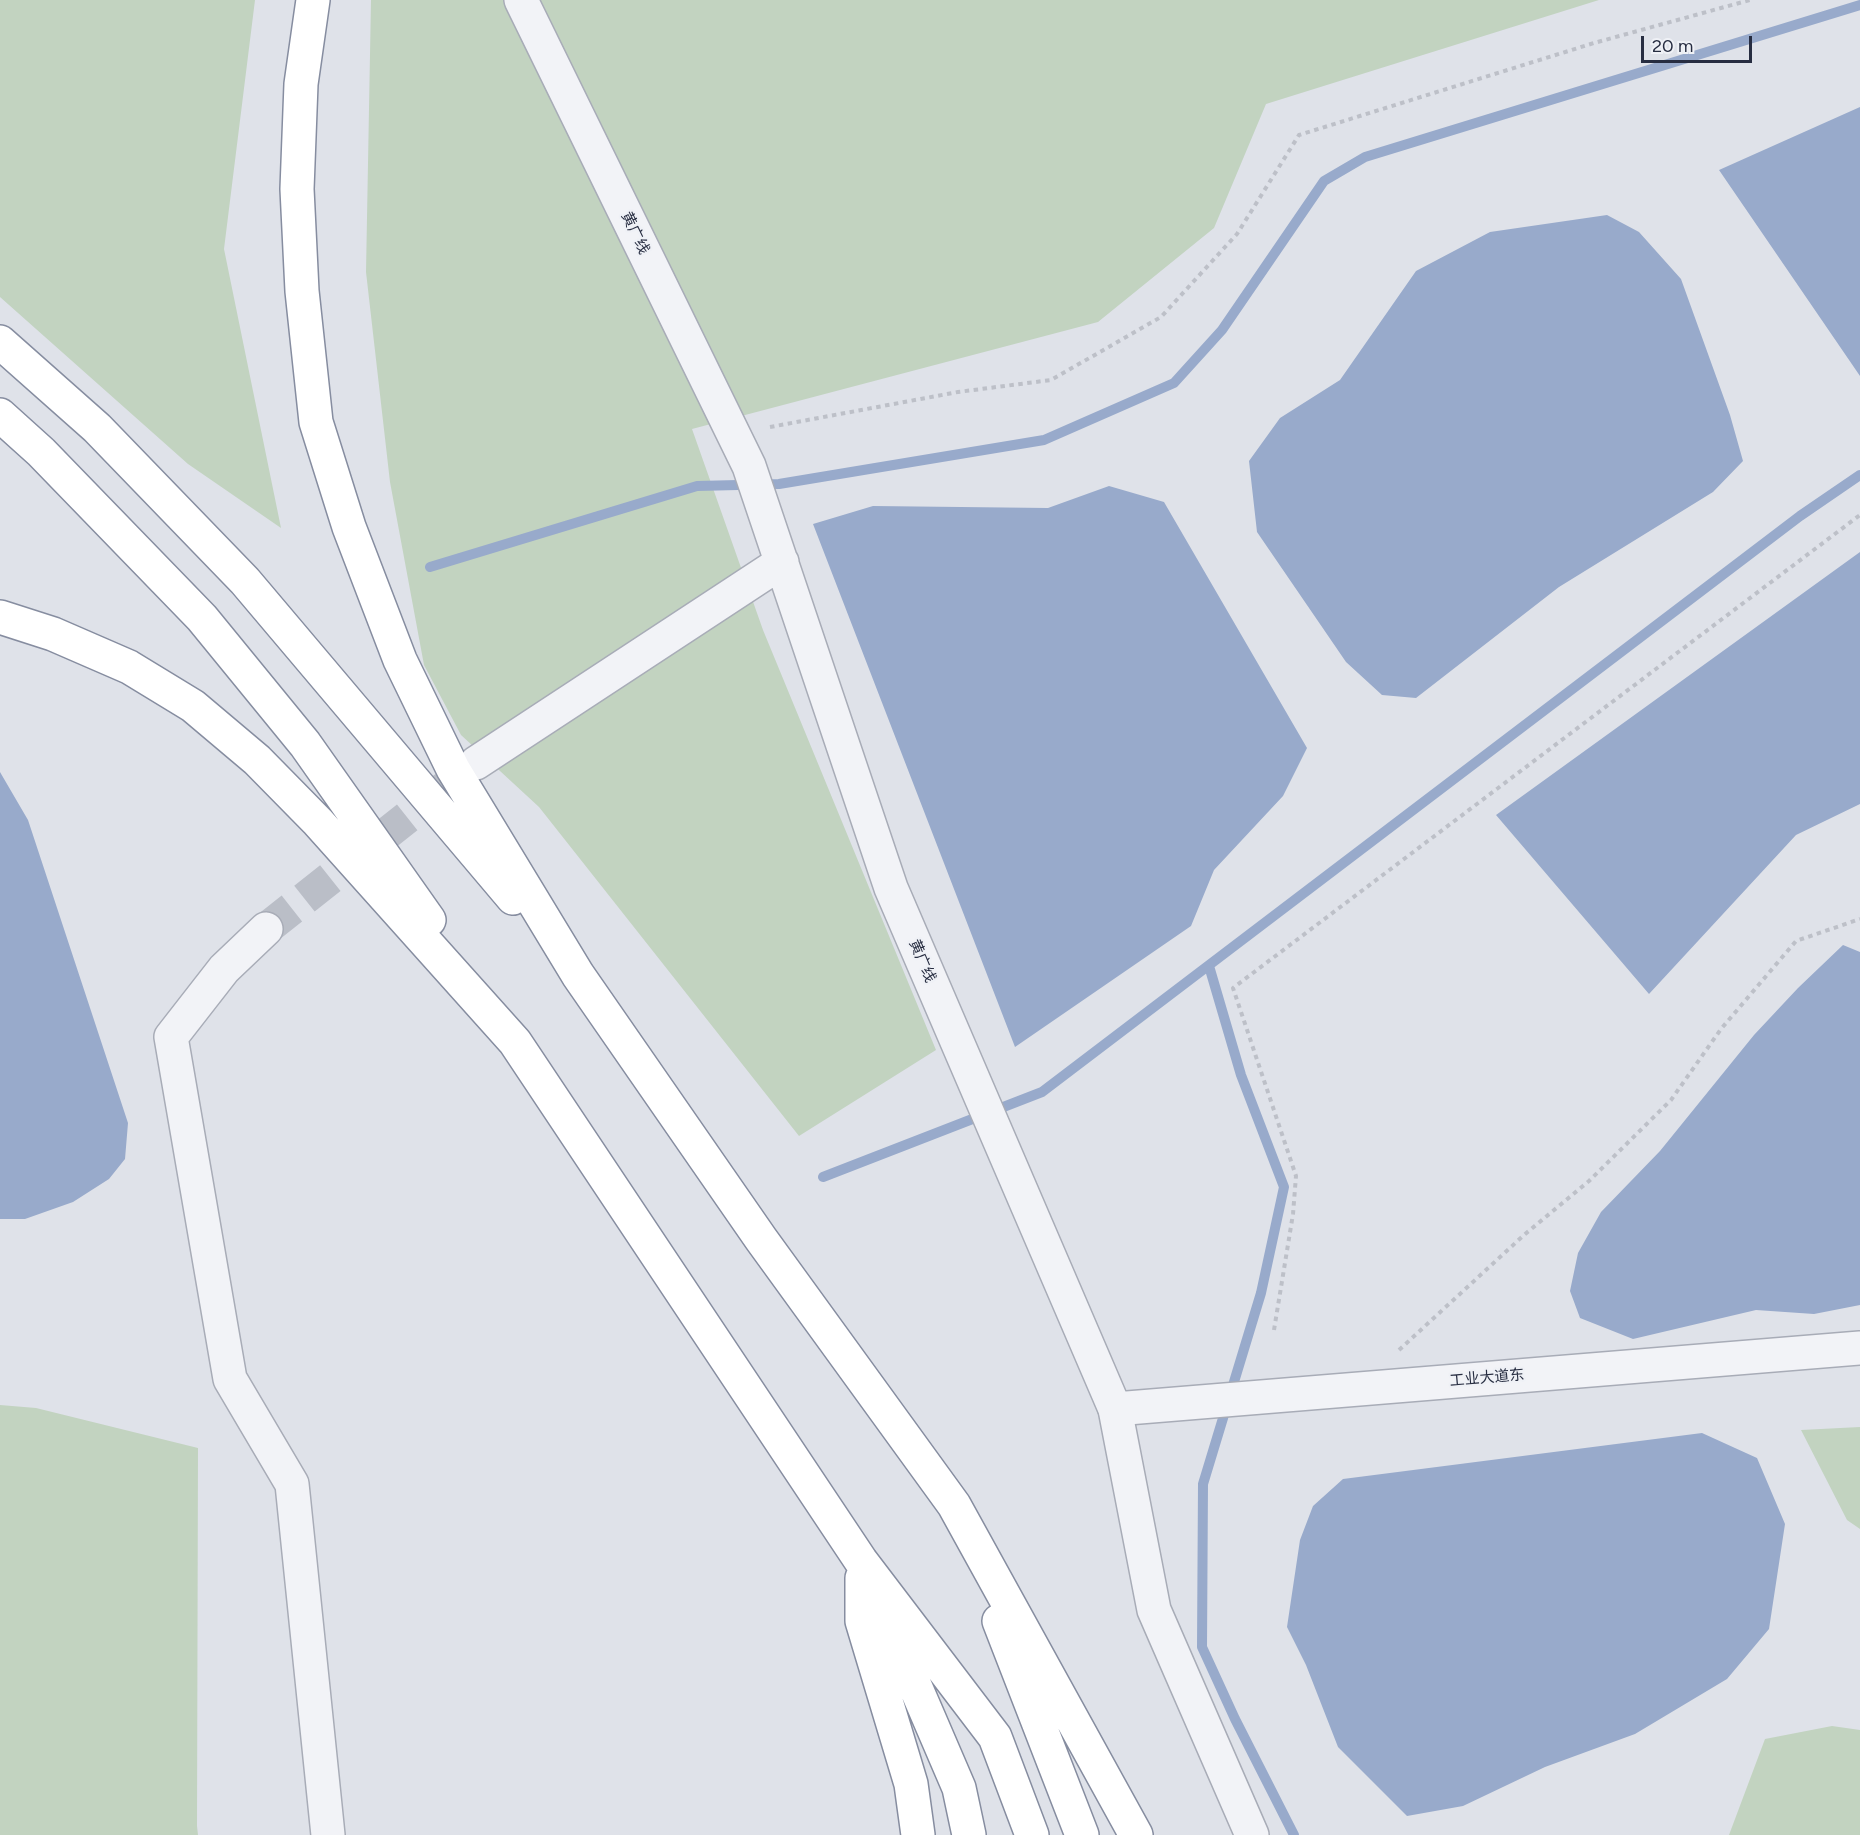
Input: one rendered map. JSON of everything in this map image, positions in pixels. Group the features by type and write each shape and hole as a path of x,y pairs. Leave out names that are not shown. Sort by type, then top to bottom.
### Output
{"highway":[{"path":"313,0 301,84 297,189 302,291 316,422 349,527 400,660 453,769 578,975 761,1239 954,1505 1134,1832"},
{"path":"0,342 97,428 245,581 578,975"},
{"path":"0,415 40,452 202,618 305,744 515,1042 861,1561 995,1737 1032,1835"},
{"path":"0,617 53,634 129,667 193,706 257,760 318,822 515,1042"},
{"path":"954,1505 1082,1835"},
{"path":"861,1561 862,1621 911,1784 918,1835"},
{"path":"861,1561 959,1788 969,1835"}],"street":[{"name":"黄广线","path":"521,0 749,466 891,888 1115,1409 1154,1610 1252,1835"},
{"path":"477,763 782,562"},
{"path":"266,929 224,969 171,1037 230,1379 292,1484 328,1835"},
{"name":"工业大道东","path":"1115,1409 1860,1348"}],"path":[{"path":"734,434 958,392 1052,380 1161,317 1238,234 1299,135 1594,43 1750,0"},
{"path":"1274,1330 1293,1214 1296,1176 1233,987 1860,515"},
{"path":"1356,1389 1524,1235 1589,1180 1671,1100 1721,1029 1796,941 1860,919"}],"green space":[{"path":"0,0 255,0 224,249 281,528 188,464 0,297"},
{"path":"371,0 1599,0 1266,104 1214,228 1098,322 692,429 763,630 936,1050 799,1136 539,807 461,735 424,665 390,482 366,272"},
{"path":"0,1405 36,1408 198,1448 198,1835 0,1835"},
{"path":"1860,1427 1860,1529 1847,1520 1801,1430"},
{"path":"1832,1726 1860,1730 1860,1835 1729,1835 1765,1739"}],"water":[{"path":"1860,107 1860,376 1719,170"},
{"path":"1607,215 1639,232 1681,279 1730,415 1743,461 1713,492 1559,587 1416,698 1382,695 1346,662 1257,532 1249,461 1280,418 1340,380 1416,271 1490,232"},
{"path":"1109,486 1164,502 1307,748 1283,796 1214,870 1191,926 1015,1047 813,524 873,506 1048,508"},
{"path":"1860,552 1860,804 1796,835 1649,994 1496,815"},
{"path":"0,772 28,820 128,1123 125,1159 109,1179 73,1202 25,1219 0,1219"},
{"path":"1843,945 1860,952 1860,1305 1814,1314 1756,1310 1633,1339 1580,1318 1570,1291 1578,1253 1601,1212 1660,1151 1754,1035"},
{"path":"1702,1433 1757,1458 1785,1524 1769,1629 1727,1679 1635,1734 1545,1767 1463,1806 1407,1816 1338,1747 1306,1665 1287,1627 1300,1540 1313,1506 1343,1479"}],"waterway":[{"path":"430,567 697,486 779,484 1044,440 1174,383 1222,330 1324,181 1365,157 1860,5"},
{"path":"823,1177 1042,1092 1800,516 1860,475"},
{"path":"1209,966 1241,1075 1284,1187 1261,1293 1203,1484 1202,1647 1235,1719 1294,1835"}],"tunnel":[{"path":"266,929 476,763"}]}
